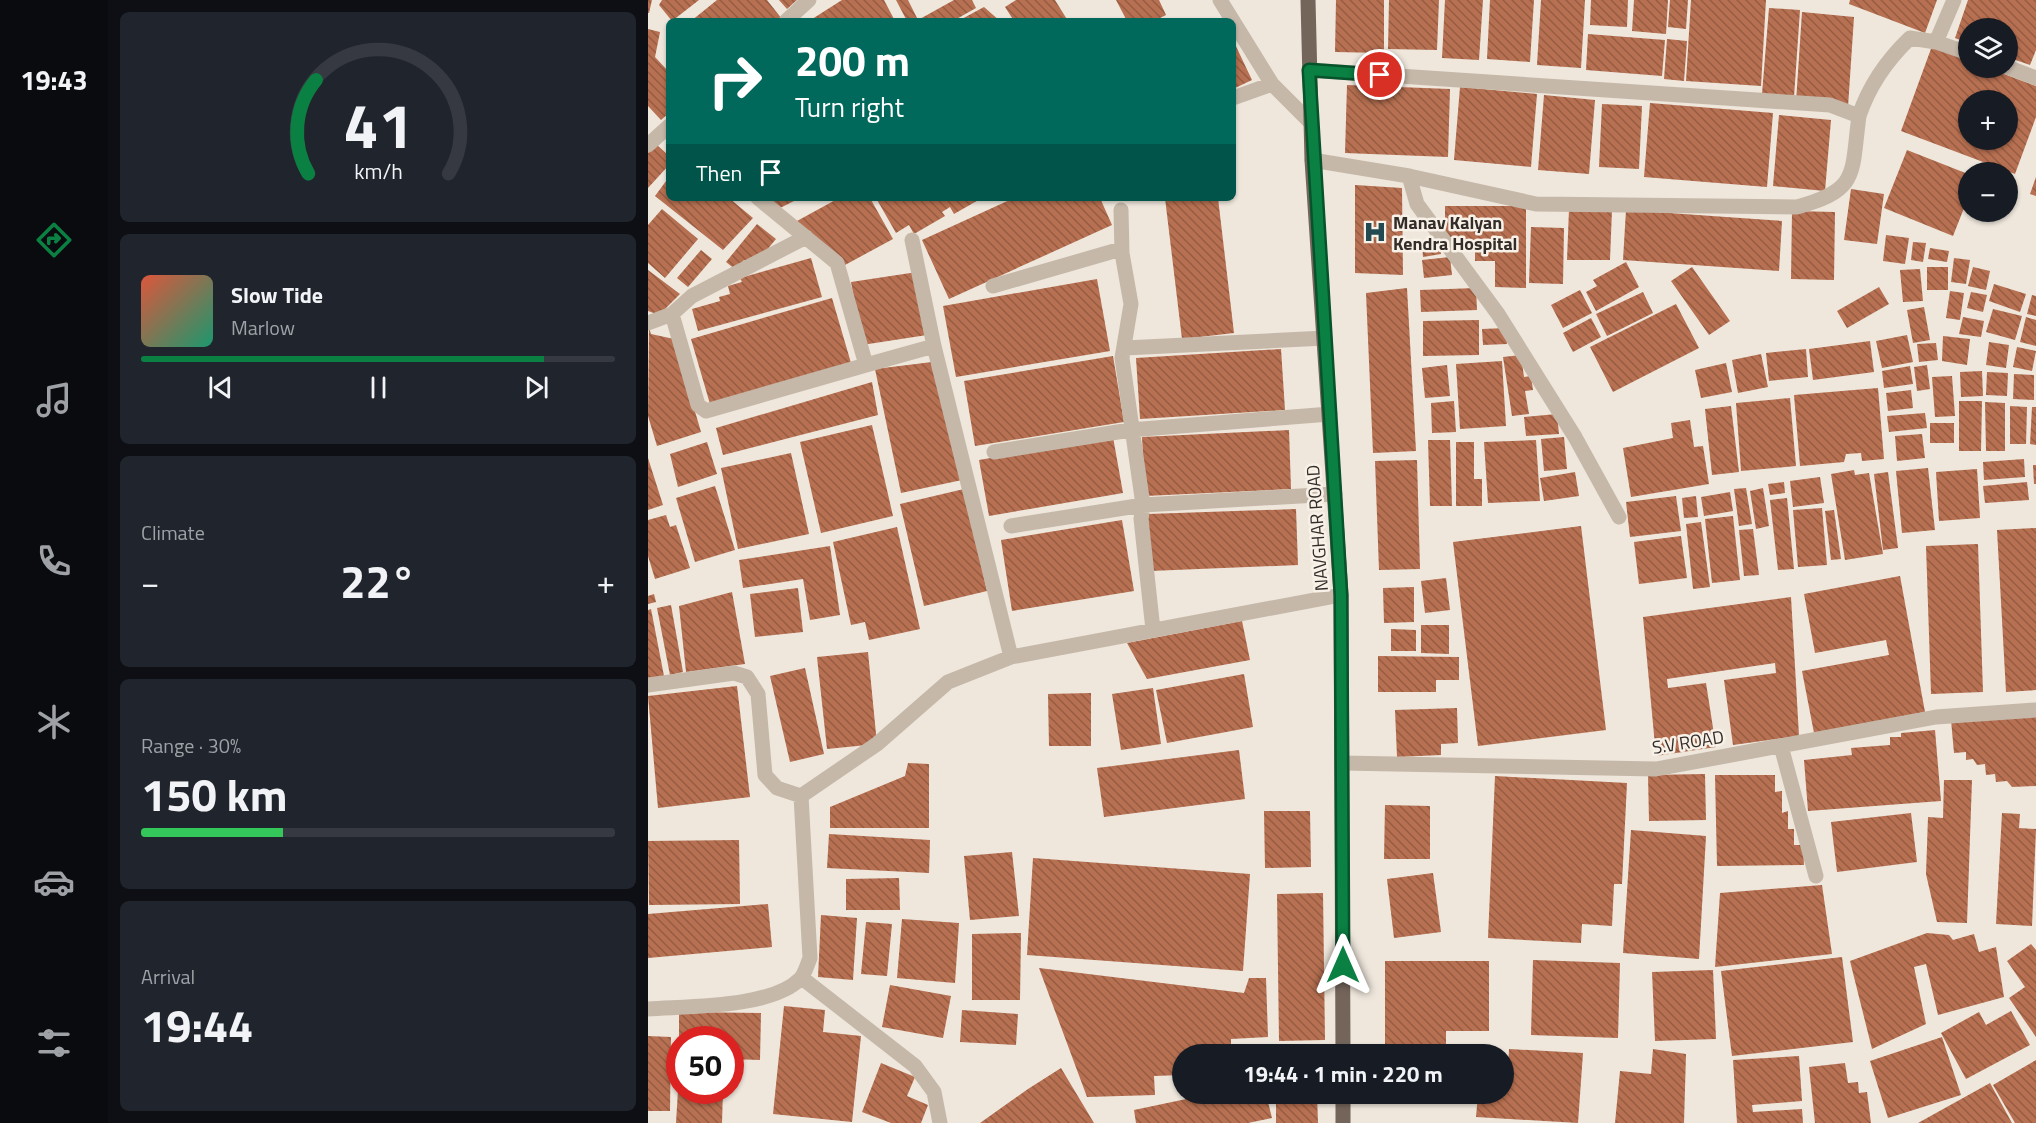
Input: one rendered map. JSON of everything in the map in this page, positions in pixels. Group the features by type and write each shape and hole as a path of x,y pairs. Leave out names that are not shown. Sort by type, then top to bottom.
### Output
{"main road":[{"name":"NAVGHAR ROAD","path":"1308,0 1312,159 1341,595 1343,1044"},
{"path":"1343,1104 1343,1123"}],"street":[{"path":"789,18 809,0"},
{"path":"1220,0 1231,18"},
{"path":"1936,42 1954,0"},
{"path":"1236,26 1272,84 1311,123"},
{"path":"1312,159 1408,176 1536,204 1797,207 1821,201 1842,189 1851,173 1859,116 1876,79 1910,38 1936,42 1958,50"},
{"path":"1309,70 1830,105 1859,116"},
{"path":"2018,71 2036,77"},
{"path":"1236,97 1272,84"},
{"path":"648,145 666,129"},
{"path":"1408,176 1417,204 1498,314 1575,437 1619,517"},
{"path":"762,201 837,263 866,365"},
{"path":"1121,210 1122,249 1131,304 1122,358 1130,430 1143,505 1141,519 1153,630"},
{"path":"648,323 672,314 692,296 806,237"},
{"path":"912,240 934,346 1011,657"},
{"path":"993,286 1122,249"},
{"path":"672,314 698,405 706,411 934,346"},
{"path":"1125,348 1325,338"},
{"path":"994,452 1130,430 1330,414"},
{"path":"1011,526 1143,505 1335,494"},
{"path":"801,796 877,744 948,682 1011,657 1341,595"},
{"path":"648,685 734,673 747,677 758,694 765,775 777,788 801,796"},
{"name":"S.V ROAD","path":"1342,763 1656,769 1936,717 2036,710"},
{"path":"1781,746 1816,876"},
{"path":"648,1009 769,996 802,978 810,958 801,796"},
{"path":"802,978 915,1066 934,1092 940,1123"}],"building":[{"path":"648,0 652,0 649,13 648,13"},
{"path":"662,0 699,0 676,18 670,18 659,5"},
{"path":"717,0 767,0 781,18 695,18"},
{"path":"779,0 797,0 787,9"},
{"path":"842,0 884,0 893,18 814,18"},
{"path":"896,0 908,0 917,18 905,18"},
{"path":"954,0 972,0 976,8 958,18 922,18"},
{"path":"1016,0 1055,0 1066,18 1012,18 1005,7"},
{"path":"1116,0 1159,0 1166,15 1160,18 1125,18"},
{"path":"1336,0 1384,0 1384,53 1335,52"},
{"path":"1389,0 1439,0 1437,50 1388,49"},
{"path":"1445,0 1483,0 1479,60 1442,58"},
{"path":"1490,0 1534,0 1530,62 1487,59"},
{"path":"1541,0 1585,0 1581,68 1537,65"},
{"path":"1591,0 1628,0 1627,27 1590,25"},
{"path":"1634,0 1668,0 1666,34 1632,31"},
{"path":"1670,0 1688,0 1686,29 1668,27"},
{"path":"1691,0 1766,0 1761,86 1686,81"},
{"path":"1850,0 1937,0 1925,33 1849,4"},
{"path":"1968,0 2036,0 2036,50 2030,65 2018,61 2018,18 1962,18"},
{"path":"984,7 997,18 964,18"},
{"path":"1769,8 1800,10 1794,97 1762,94"},
{"path":"1802,12 1854,17 1848,107 1796,102"},
{"path":"648,29 660,32 655,57 666,69 666,116 661,120 648,106"},
{"path":"1588,34 1665,40 1662,76 1586,70"},
{"path":"1667,39 1687,41 1684,81 1664,79"},
{"path":"1236,46 1252,80 1236,88"},
{"path":"1932,46 1958,56 1958,78 2015,78 2036,86 2036,117 2018,166 2018,162 1983,162 1901,131"},
{"path":"1347,85 1450,89 1448,157 1345,153"},
{"path":"1460,87 1537,94 1531,167 1454,160"},
{"path":"1544,95 1595,100 1589,174 1538,170"},
{"path":"1650,103 1773,113 1767,187 1644,177"},
{"path":"1602,104 1642,106 1639,169 1599,167"},
{"path":"1779,115 1831,120 1825,191 1773,186"},
{"path":"656,144 666,153 666,168 648,188 648,153"},
{"path":"1907,150 1958,170 1959,222 1953,236 1884,208"},
{"path":"2036,177 2036,196 2030,194"},
{"path":"666,181 666,201 733,201 753,218 723,250 655,196"},
{"path":"1355,185 1402,188 1403,275 1355,273"},
{"path":"1851,189 1884,194 1877,244 1844,240"},
{"path":"770,201 794,201 780,208"},
{"path":"834,201 872,201 893,239 845,265 797,221"},
{"path":"878,201 977,201 954,214 950,207 942,212 945,216 914,234 909,225 896,233"},
{"path":"1007,201 1101,201 1112,225 949,299 922,240"},
{"path":"1165,201 1218,201 1234,333 1182,339"},
{"path":"1445,206 1526,206 1526,288 1495,287 1495,261 1475,261 1475,248 1464,248 1464,237 1445,237"},
{"path":"662,209 698,239 665,278 648,263 648,225"},
{"path":"1569,209 1612,210 1610,260 1567,260"},
{"path":"1626,210 1782,221 1779,271 1623,260"},
{"path":"1792,211 1835,212 1834,280 1791,279"},
{"path":"757,224 776,239 760,258 749,264 744,260 736,270 726,262"},
{"path":"1531,227 1564,228 1563,284 1529,283"},
{"path":"1886,235 1909,238 1905,264 1883,261"},
{"path":"1913,242 1926,243 1923,262 1911,260"},
{"path":"1440,243 1441,254 1423,257 1422,245"},
{"path":"1930,248 1949,251 1947,262 1928,259"},
{"path":"701,250 712,259 688,287 677,278"},
{"path":"1450,257 1452,275 1424,278 1422,260"},
{"path":"811,258 822,297 698,331 692,309 720,301 719,297 730,294 728,286 742,282 740,278"},
{"path":"1954,258 1970,260 1966,284 1951,282"},
{"path":"1626,262 1639,287 1596,311 1586,292 1597,286 1593,280"},
{"path":"1692,267 1730,321 1709,335 1671,281"},
{"path":"1927,267 1948,267 1948,290 1927,290"},
{"path":"1973,267 1990,271 1986,290 1968,286"},
{"path":"1920,269 1923,301 1903,302 1900,270"},
{"path":"648,270 680,294 659,315 648,311"},
{"path":"917,272 927,335 862,345 851,282"},
{"path":"1097,279 1110,351 956,377 943,306"},
{"path":"1994,284 2026,294 2020,312 1989,301"},
{"path":"1879,287 1889,304 1847,328 1837,311"},
{"path":"1407,288 1416,451 1373,453 1366,293"},
{"path":"1476,288 1477,310 1421,312 1420,290"},
{"path":"1580,290 1592,313 1563,328 1551,305"},
{"path":"1950,291 1964,293 1960,320 1946,318"},
{"path":"1643,292 1653,313 1607,336 1596,314"},
{"path":"1971,292 1987,295 1983,312 1967,308"},
{"path":"2032,295 2036,296 2036,316 2027,314"},
{"path":"832,298 851,363 710,404 691,339"},
{"path":"1676,304 1699,348 1613,392 1590,347"},
{"path":"1924,307 1930,340 1913,343 1907,310"},
{"path":"1993,309 2022,316 2015,340 1986,332"},
{"path":"1963,317 1984,321 1981,337 1959,334"},
{"path":"2026,317 2036,320 2036,346 2020,342"},
{"path":"1591,318 1601,337 1573,352 1563,333"},
{"path":"1479,320 1479,355 1423,356 1423,321"},
{"path":"649,327 651,334 674,339 701,432 657,446 648,416"},
{"path":"1506,328 1507,344 1483,345 1482,329"},
{"path":"1907,335 1913,362 1882,368 1876,341"},
{"path":"1943,336 1970,339 1967,365 1942,361"},
{"path":"1870,341 1874,372 1813,380 1809,349"},
{"path":"1989,342 2009,345 2006,368 1986,365"},
{"path":"1936,343 1938,360 1919,362 1917,344"},
{"path":"2017,347 2036,351 2032,371 2013,367"},
{"path":"1281,349 1285,410 1140,419 1136,358"},
{"path":"1806,349 1808,377 1769,381 1766,353"},
{"path":"1761,354 1768,387 1738,393 1732,360"},
{"path":"1521,355 1524,377 1531,376 1533,390 1525,391 1529,414 1512,416 1503,357"},
{"path":"1113,356 1124,422 975,446 964,381"},
{"path":"1502,361 1506,426 1460,429 1456,364"},
{"path":"932,362 962,480 901,493 875,369"},
{"path":"1726,363 1732,392 1701,398 1695,370"},
{"path":"1447,365 1450,396 1425,398 1422,368"},
{"path":"1927,365 1930,389 1917,391 1914,367"},
{"path":"1910,366 1913,384 1884,388 1882,371"},
{"path":"1982,371 1983,396 1961,397 1960,372"},
{"path":"1987,372 2008,373 2007,396 1986,395"},
{"path":"2014,374 2034,375 2034,400 2013,399"},
{"path":"1952,376 1955,416 1935,417 1932,377"},
{"path":"872,382 878,415 723,455 716,428"},
{"path":"1878,388 1884,459 1862,461 1861,453 1846,454 1844,462 1800,466 1794,395"},
{"path":"1911,390 1913,408 1888,411 1886,393"},
{"path":"1790,398 1796,466 1741,471 1736,403"},
{"path":"1454,401 1456,432 1432,433 1431,403"},
{"path":"1959,401 1982,401 1981,451 1959,451"},
{"path":"1985,402 2005,403 2005,451 1986,451"},
{"path":"1731,406 1739,472 1712,475 1705,409"},
{"path":"2010,406 2027,407 2026,444 2010,444"},
{"path":"2032,407 2036,407 2036,445 2030,444"},
{"path":"1925,413 1927,428 1889,432 1887,416"},
{"path":"1557,414 1559,434 1526,436 1524,417"},
{"path":"1690,420 1694,447 1703,446 1709,484 1631,497 1623,448 1673,438 1671,423"},
{"path":"1930,423 1954,423 1954,443 1930,443"},
{"path":"872,425 893,516 821,533 800,442"},
{"path":"1289,430 1291,489 1145,496 1142,437"},
{"path":"1922,434 1925,458 1897,461 1895,436"},
{"path":"1113,437 1123,493 989,516 979,460"},
{"path":"1564,437 1567,469 1544,471 1541,439"},
{"path":"1428,440 1450,440 1452,506 1430,506"},
{"path":"1536,440 1540,501 1488,503 1484,442"},
{"path":"707,442 717,474 678,487 670,454"},
{"path":"1456,442 1474,442 1474,479 1482,479 1482,506 1456,506"},
{"path":"791,453 809,534 738,549 721,468"},
{"path":"648,458 663,505 648,510"},
{"path":"2024,459 2025,477 1984,480 1983,462"},
{"path":"1417,460 1420,569 1379,570 1375,461"},
{"path":"2033,465 2036,465 2036,484 2034,484"},
{"path":"1928,468 1935,530 1902,533 1896,471"},
{"path":"1977,469 1980,518 1939,521 1936,472"},
{"path":"1854,470 1855,475 1869,473 1883,554 1845,560 1831,474"},
{"path":"1575,472 1579,496 1544,501 1540,478"},
{"path":"1888,472 1898,548 1883,550 1874,474"},
{"path":"1820,477 1824,503 1793,507 1790,481"},
{"path":"1784,482 1785,493 1770,495 1768,484"},
{"path":"2027,482 2029,500 1985,503 1983,486"},
{"path":"715,486 735,550 695,562 676,498"},
{"path":"1746,488 1752,524 1739,526 1734,489"},
{"path":"1763,488 1769,526 1756,529 1750,491"},
{"path":"964,489 987,591 924,606 900,504"},
{"path":"1730,492 1733,511 1704,516 1701,497"},
{"path":"1676,496 1681,531 1630,537 1626,502"},
{"path":"1696,496 1698,517 1684,518 1682,498"},
{"path":"1787,498 1794,569 1778,570 1770,500"},
{"path":"1822,508 1827,565 1798,567 1793,510"},
{"path":"1296,509 1298,565 1150,571 1148,514"},
{"path":"1834,510 1841,559 1831,560 1825,511"},
{"path":"666,515 670,527 676,525 690,568 655,579 648,556 648,520"},
{"path":"1733,516 1740,580 1712,583 1705,519"},
{"path":"1122,520 1134,591 1012,611 1001,540"},
{"path":"1701,522 1710,587 1693,589 1686,524"},
{"path":"1581,526 1606,730 1478,746 1453,542"},
{"path":"897,527 920,629 869,640 865,622 851,625 833,542"},
{"path":"2036,528 2036,690 2006,692 1997,530"},
{"path":"1753,529 1759,575 1744,576 1739,530"},
{"path":"1681,536 1687,578 1639,584 1634,542"},
{"path":"1978,544 1983,692 1931,694 1926,546"},
{"path":"830,546 840,615 810,620 803,579 743,588 739,560"},
{"path":"1900,576 1925,712 1814,733 1802,671 1889,655 1886,640 1815,653 1804,594"},
{"path":"1446,578 1450,610 1425,613 1421,581"},
{"path":"1414,587 1414,622 1384,623 1383,588"},
{"path":"798,588 803,632 755,637 750,594"},
{"path":"732,592 745,664 686,672 679,606"},
{"path":"654,594 656,602 648,604 648,596"},
{"path":"1791,597 1799,736 1733,745 1724,680 1776,673 1775,663 1667,679 1668,688 1706,683 1716,747 1656,756 1643,617"},
{"path":"671,605 683,672 670,675 657,608"},
{"path":"651,609 664,676 648,678 648,610"},
{"path":"1242,621 1250,660 1147,679 1127,643"},
{"path":"1421,625 1449,625 1449,654 1421,653"},
{"path":"1391,629 1416,630 1416,651 1391,651"},
{"path":"868,652 877,744 827,749 817,657"},
{"path":"1378,656 1459,657 1459,680 1436,680 1436,692 1378,692"},
{"path":"805,668 824,754 790,762 770,676"},
{"path":"1244,674 1253,727 1167,743 1156,690"},
{"path":"737,686 750,797 658,808 648,696"},
{"path":"1153,688 1161,744 1121,750 1112,694"},
{"path":"1091,693 1091,746 1049,746 1048,694"},
{"path":"1457,708 1458,743 1441,744 1441,755 1397,757 1395,710"},
{"path":"2036,713 2036,786 2012,787 2007,781 1996,782 1995,774 1986,775 1985,764 1977,765 1973,759 1966,760 1966,752 1954,753 1951,720"},
{"path":"1935,730 1941,801 1808,811 1804,760 1852,755 1851,748 1890,745 1890,737 1901,737 1901,733"},
{"path":"1239,750 1245,799 1104,817 1097,768"},
{"path":"908,763 929,764 929,828 830,828 830,807 905,776"},
{"path":"1705,774 1706,820 1649,821 1648,775"},
{"path":"1715,775 1775,775 1775,792 1782,791 1782,813 1788,811 1788,829 1794,829 1794,845 1803,845 1804,865 1717,866"},
{"path":"1495,776 1627,783 1622,884 1614,884 1612,926 1582,924 1581,943 1488,938"},
{"path":"1944,780 1972,780 1967,923 1937,922 1926,874 1928,817 1943,818"},
{"path":"1385,805 1430,806 1430,859 1384,859"},
{"path":"1264,811 1310,811 1311,867 1265,868"},
{"path":"1911,813 1917,862 1837,872 1831,822"},
{"path":"2002,813 2020,814 2019,828 2036,829 2032,926 1996,924"},
{"path":"1631,830 1706,836 1699,959 1623,953"},
{"path":"829,834 930,840 929,873 827,868"},
{"path":"739,840 740,904 649,905 648,841"},
{"path":"1012,852 1019,916 970,920 964,856"},
{"path":"1033,858 1250,874 1243,971 1027,955"},
{"path":"1433,873 1441,932 1394,938 1387,879"},
{"path":"899,878 900,910 846,910 846,879"},
{"path":"1822,885 1832,954 1715,967 1720,893"},
{"path":"1323,893 1325,1040 1279,1041 1277,894"},
{"path":"768,904 772,947 648,958 648,914"},
{"path":"821,915 857,918 853,980 818,977"},
{"path":"902,919 959,923 955,983 897,978"},
{"path":"866,922 892,924 887,976 861,974"},
{"path":"1021,933 1020,1000 972,1000 972,934"},
{"path":"1927,933 1949,935 1953,940 1974,934 1979,952 1996,947 2004,997 1938,1015 1926,964 1914,967 1926,1024 1872,1049 1850,961"},
{"path":"2031,944 2036,950 2036,1037 2009,998 2025,987 2007,961"},
{"path":"1842,957 1853,1042 1732,1056 1721,971"},
{"path":"1533,960 1620,963 1618,1038 1531,1035"},
{"path":"1385,961 1489,961 1489,1031 1446,1031 1446,1044 1385,1044"},
{"path":"1039,968 1244,993 1249,978 1266,978 1268,1037 1231,1039 1231,1044 1172,1044 1172,1075 1154,1076 1155,1095 1087,1097"},
{"path":"1713,970 1716,1039 1655,1041 1652,972"},
{"path":"890,985 951,996 943,1038 882,1027"},
{"path":"784,1006 825,1010 823,1032 861,1036 852,1122 773,1114"},
{"path":"962,1010 1018,1014 1016,1045 960,1042"},
{"path":"2011,1011 2030,1045 1966,1079 1941,1033 1979,1012 1986,1025"},
{"path":"679,1012 761,1013 760,1060 744,1059 744,1026 679,1026"},
{"path":"648,1036 666,1037 666,1104 670,1104 670,1111 648,1111"},
{"path":"1942,1037 1961,1095 1888,1118 1870,1061"},
{"path":"1514,1049 1583,1053 1578,1123 1476,1117 1477,1104 1514,1104"},
{"path":"1653,1049 1686,1054 1684,1123 1615,1123 1620,1071 1651,1074"},
{"path":"1799,1056 1802,1101 1752,1105 1753,1112 1802,1109 1803,1123 1737,1123 1733,1060"},
{"path":"2036,1060 2036,1123 2015,1123 1993,1085"},
{"path":"881,1063 915,1077 907,1096 928,1105 921,1123 891,1123 862,1112"},
{"path":"1845,1063 1848,1083 1858,1082 1859,1093 1867,1092 1871,1123 1815,1123 1809,1067"},
{"path":"1061,1068 1094,1123 980,1123 1028,1089"},
{"path":"1990,1083 2012,1123 1918,1123"},
{"path":"1172,1102 1172,1104 1268,1104 1272,1118 1248,1123 1136,1123 1134,1110"},
{"path":"677,1104 723,1104 722,1123 676,1123"},
{"path":"1276,1104 1317,1104 1318,1123 1276,1123"}],"place":[{"name":"Manav Kalyan Kendra Hospital","path":"1375,232"}],"route":[{"path":"1343,965 1341,595 1312,159 1309,70 1380,75"}]}
